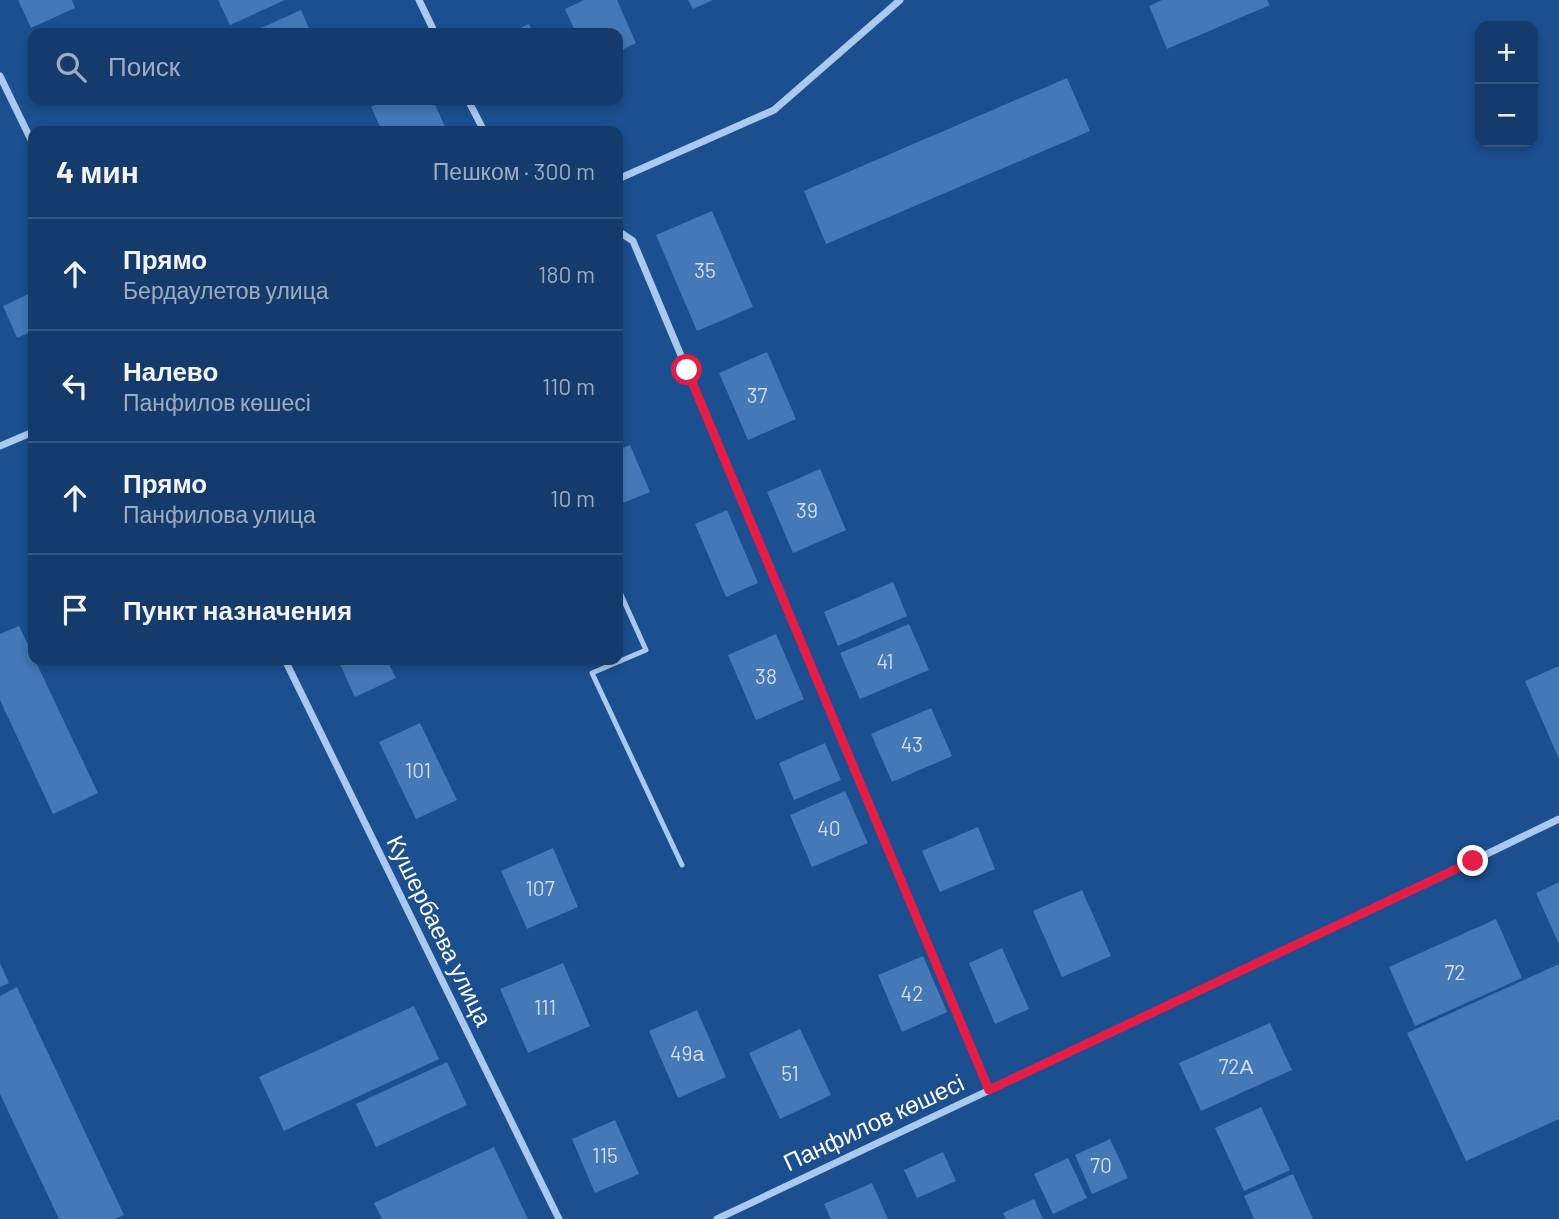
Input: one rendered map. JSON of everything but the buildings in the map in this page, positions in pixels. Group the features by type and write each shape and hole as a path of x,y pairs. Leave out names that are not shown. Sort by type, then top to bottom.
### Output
{"street":[{"path":"419,0 433,28"},
{"path":"623,177 774,110 900,0"},
{"path":"0,76 28,134"},
{"path":"471,105 481,126"},
{"path":"623,234 633,241 989,1090"},
{"path":"0,446 28,434"},
{"name":"Кушербаева улица","path":"287,665 559,1219"},
{"name":"Панфилов көшесі","path":"717,1219 1559,819"}],"lane":[{"path":"623,599 646,650 623,660"},
{"path":"611,665 592,673 682,865"}],"route":[{"path":"687,370 989,1090 1473,861"}]}
